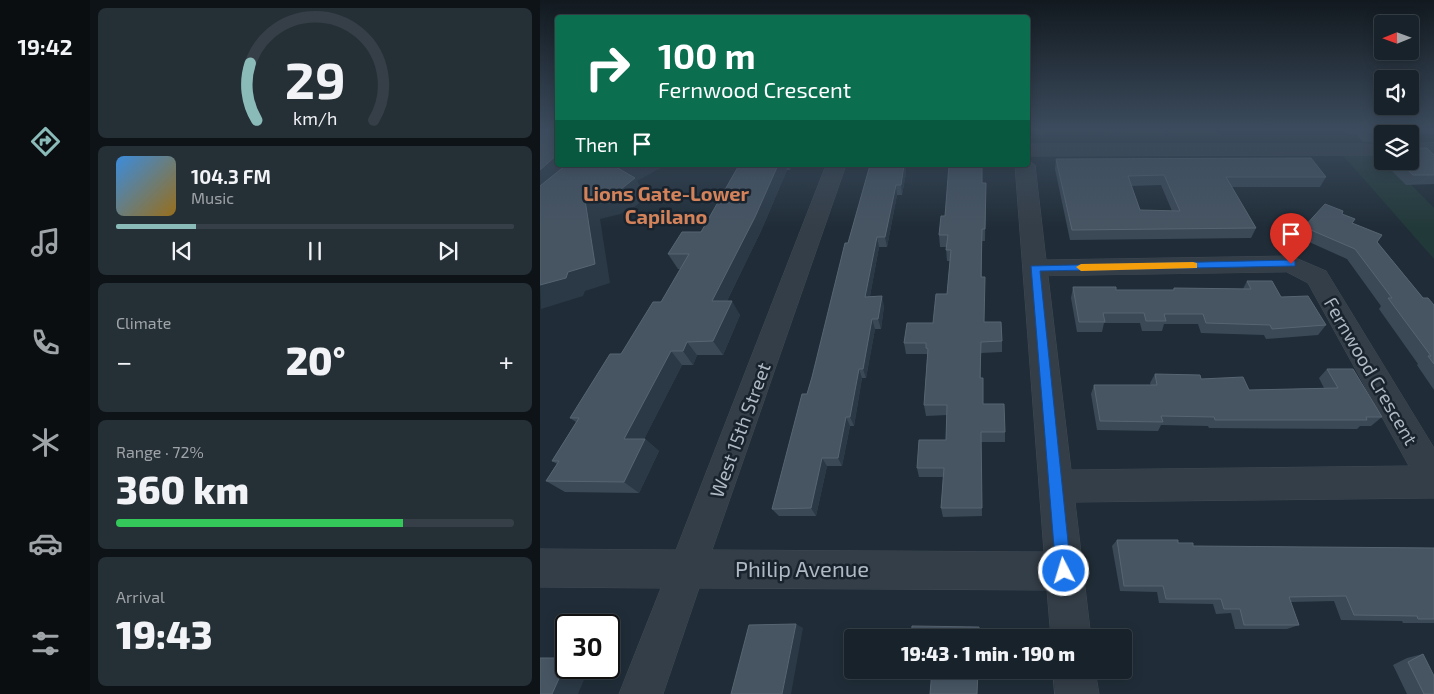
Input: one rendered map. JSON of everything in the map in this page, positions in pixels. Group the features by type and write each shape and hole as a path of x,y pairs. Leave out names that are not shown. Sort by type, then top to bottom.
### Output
{"street":[{"name":"West 15th Street","path":"641,694 835,167"},
{"path":"1025,167 1070,629"},
{"name":"Fernwood Crescent","path":"1034,268 1291,264 1317,277 1434,481 1057,486"},
{"name":"Philip Avenue","path":"540,568 1064,571"},
{"path":"1075,679 1077,694"}],"green space":[{"path":"1349,162 1374,162 1374,170 1397,170 1434,208 1434,259"}],"building":[{"path":"540,162 549,162 540,170"},
{"path":"1057,162 1314,162 1326,177 1226,177 1256,228 1072,230","holes":["1164,175 1180,211 1140,210 1128,176"]},
{"path":"1419,162 1434,162 1434,175 1413,175 1408,170 1419,170"},
{"path":"564,167 616,167 635,178 621,189 607,195 585,200 595,264 568,272 566,278 540,285 540,186"},
{"path":"738,167 777,167 755,217 712,301 732,301 713,341 687,342 683,351 671,351 624,439 645,439 624,482 546,481 559,461 552,461 579,418 570,418 610,354 621,354 653,302 661,302 689,254 668,254 682,232 701,232"},
{"path":"869,167 904,167 901,185 896,185 885,237 877,237 865,297 882,296 878,319 872,319 863,369 859,369 850,417 846,417 838,458 822,458 811,508 772,509 802,394 807,394 812,377 845,243 848,243"},
{"path":"949,167 982,167 982,183 986,183 985,229 982,229 981,277 985,277 984,322 1001,322 1002,341 981,342 980,378 983,378 983,404 1004,404 1005,432 981,432 982,508 941,508 944,468 917,468 919,440 946,440 947,405 924,405 928,349 926,348 926,343 904,343 907,323 933,323 936,294 947,294 951,250 946,250 948,235 939,235 941,216 945,216"},
{"path":"1325,204 1343,211 1342,214 1355,219 1352,223 1382,235 1377,242 1423,298 1428,298 1434,305 1434,364 1428,356 1431,356 1388,298 1392,298 1355,249 1304,227"},
{"path":"1247,281 1272,281 1281,297 1308,296 1326,325 1272,329 1270,325 1206,323 1203,314 1164,314 1166,321 1146,321 1144,313 1103,313 1105,322 1079,322 1073,287 1116,287 1116,290 1174,290 1174,288 1251,289"},
{"path":"1327,369 1353,369 1382,417 1366,417 1367,420 1215,420 1214,417 1161,416 1163,422 1100,421 1094,385 1157,385 1155,374 1200,375 1201,379 1243,377 1249,390 1338,388"},
{"path":"1117,540 1178,540 1178,543 1193,543 1193,546 1434,548 1434,619 1418,619 1417,616 1354,615 1346,596 1289,597 1299,625 1244,625 1240,609 1224,609 1221,599 1166,599 1163,586 1124,586"},
{"path":"796,624 782,694 731,694 749,625"},
{"path":"912,626 979,627 979,629 912,629"},
{"path":"1423,654 1434,676 1434,694 1424,694 1408,662"},
{"path":"540,658 555,658 555,679 559,679 552,694 540,694"},
{"path":"931,679 978,679 977,694 930,694"}],"slow traffic":[{"path":"1081,267 1193,265"}],"district":[{"name":"Lions Gate-Lower Capilano","path":"666,206"}],"route":[{"path":"1064,571 1034,268 1291,264"}]}
